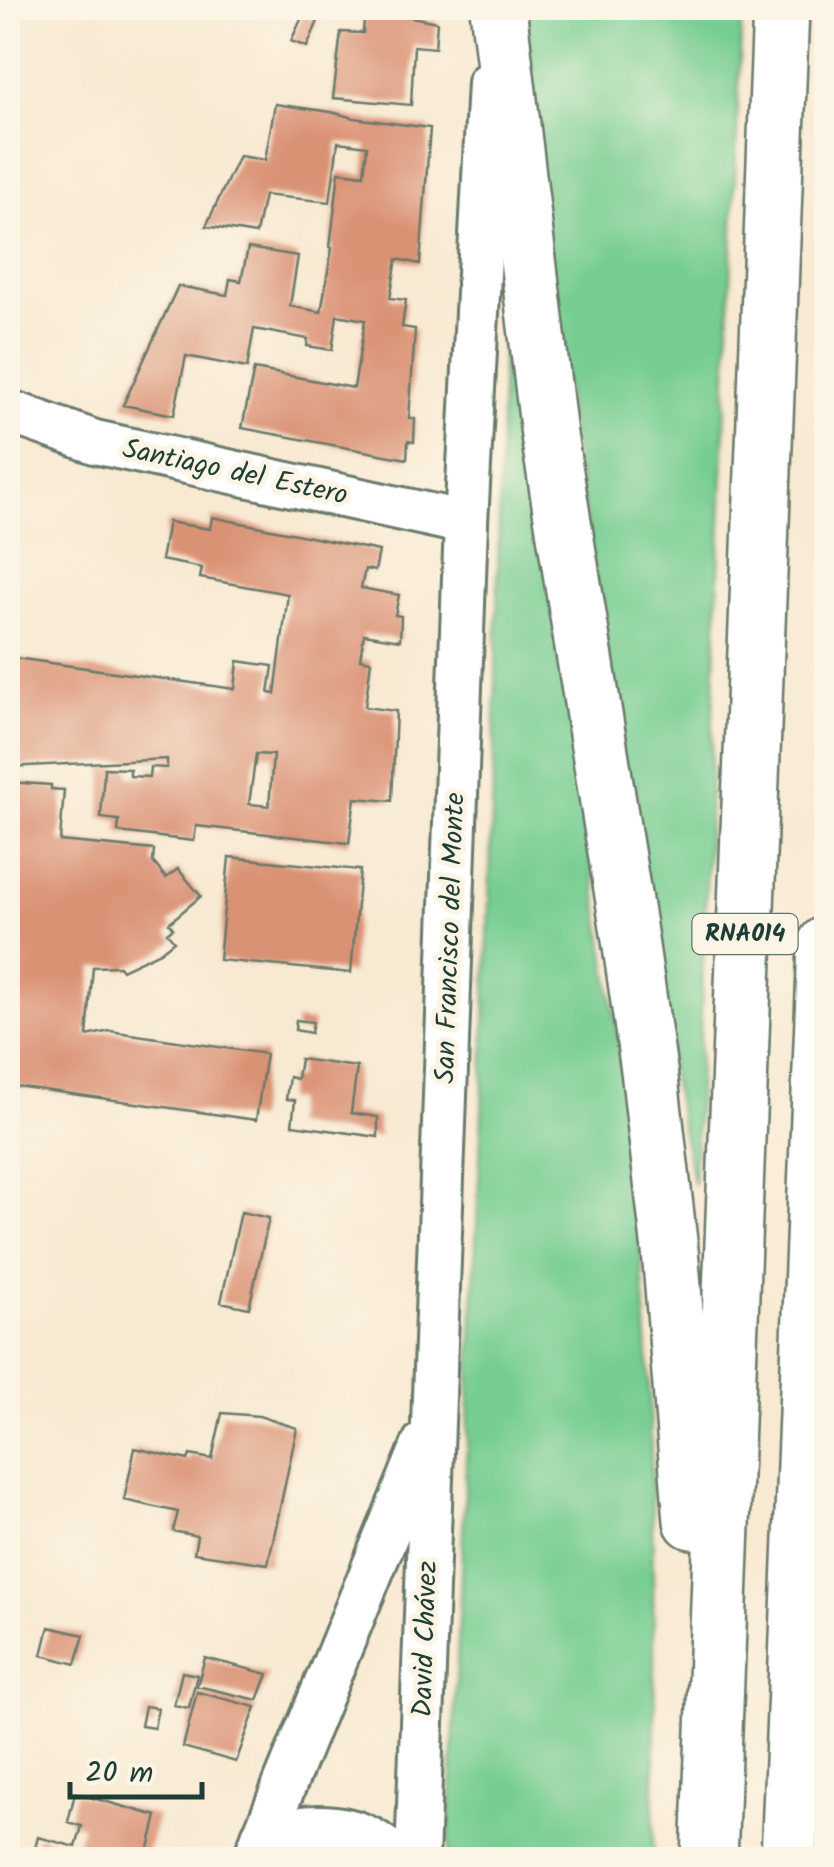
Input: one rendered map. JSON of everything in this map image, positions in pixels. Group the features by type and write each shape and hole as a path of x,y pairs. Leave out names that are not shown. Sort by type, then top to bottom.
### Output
{"highway":[{"path":"495,8 548,434 651,1088 670,1250 712,1781"},
{"name":"RNA014","path":"709,1860 780,8"},
{"name":"RNA014","path":"793,1860 826,944"},
{"path":"793,1860 826,1637"}],"street":[{"name":"San Francisco del Monte","path":"259,1848 434,1418 466,523 495,8"},
{"name":"Santiago del Estero","path":"8,412 96,442 466,523"},
{"name":"David Chávez","path":"418,1860 434,1418"},
{"name":"San Francisco del Monte","path":"259,1848 292,1827 313,1826 358,1833 398,1860"}],"green space":[{"path":"528,8 742,8 694,1185 674,1090 536,202 527,73"},
{"path":"504,265 619,1047 641,1255 651,1443 653,1859 448,1860 482,1114"}],"building":[{"path":"365,8 437,22 435,48 414,46 411,105 333,98 341,32 363,33"},
{"path":"303,15 318,21 307,47 291,41"},
{"path":"275,104 430,128 420,264 397,259 390,298 406,300 402,327 415,329 409,419 415,419 414,442 408,441 407,459 242,428 254,369 354,388 365,320 337,315 332,350 307,346 308,339 254,329 247,368 186,356 174,415 123,405 178,286 227,295 230,279 241,281 248,248 298,256 290,306 321,312 339,172 364,175 367,146 338,142 330,202 264,195 256,234 206,226 239,156 265,160"},
{"path":"212,517 379,551 375,571 365,569 361,588 399,595 395,615 401,616 400,640 364,634 360,659 371,661 365,707 396,711 392,801 355,798 349,843 196,826 194,841 118,832 119,820 101,818 104,768 130,769 130,776 149,777 150,767 167,768 167,759 8,767 8,657 235,689 238,661 273,666 269,693 275,694 288,594 200,578 202,568 161,560 168,522 210,529","holes":["256,754 273,755 269,806 249,804"]},
{"path":"8,782 51,785 51,789 64,790 60,841 154,850 153,862 166,878 178,869 201,896 169,923 173,928 167,933 174,941 160,952 122,970 119,966 93,967 87,1036 110,1031 266,1054 256,1120 8,1085"},
{"path":"229,857 360,870 351,973 219,960"},
{"path":"296,1020 313,1022 311,1033 295,1030"},
{"path":"300,1059 357,1067 351,1113 378,1117 378,1137 292,1125 295,1100 286,1099 289,1077 297,1079"},
{"path":"241,1212 269,1218 249,1308 221,1302"},
{"path":"222,1413 259,1416 297,1428 268,1564 194,1553 197,1536 173,1531 178,1512 124,1500 135,1448 188,1460 190,1455 212,1459"},
{"path":"49,1627 84,1635 76,1664 42,1655"},
{"path":"205,1658 268,1674 258,1700 197,1686"},
{"path":"182,1672 197,1675 189,1708 174,1705"},
{"path":"197,1692 256,1707 236,1762 183,1747"},
{"path":"145,1706 158,1708 154,1728 141,1726"},
{"path":"75,1793 157,1816 146,1860 32,1860 38,1837 76,1847 82,1826 68,1822"}]}
